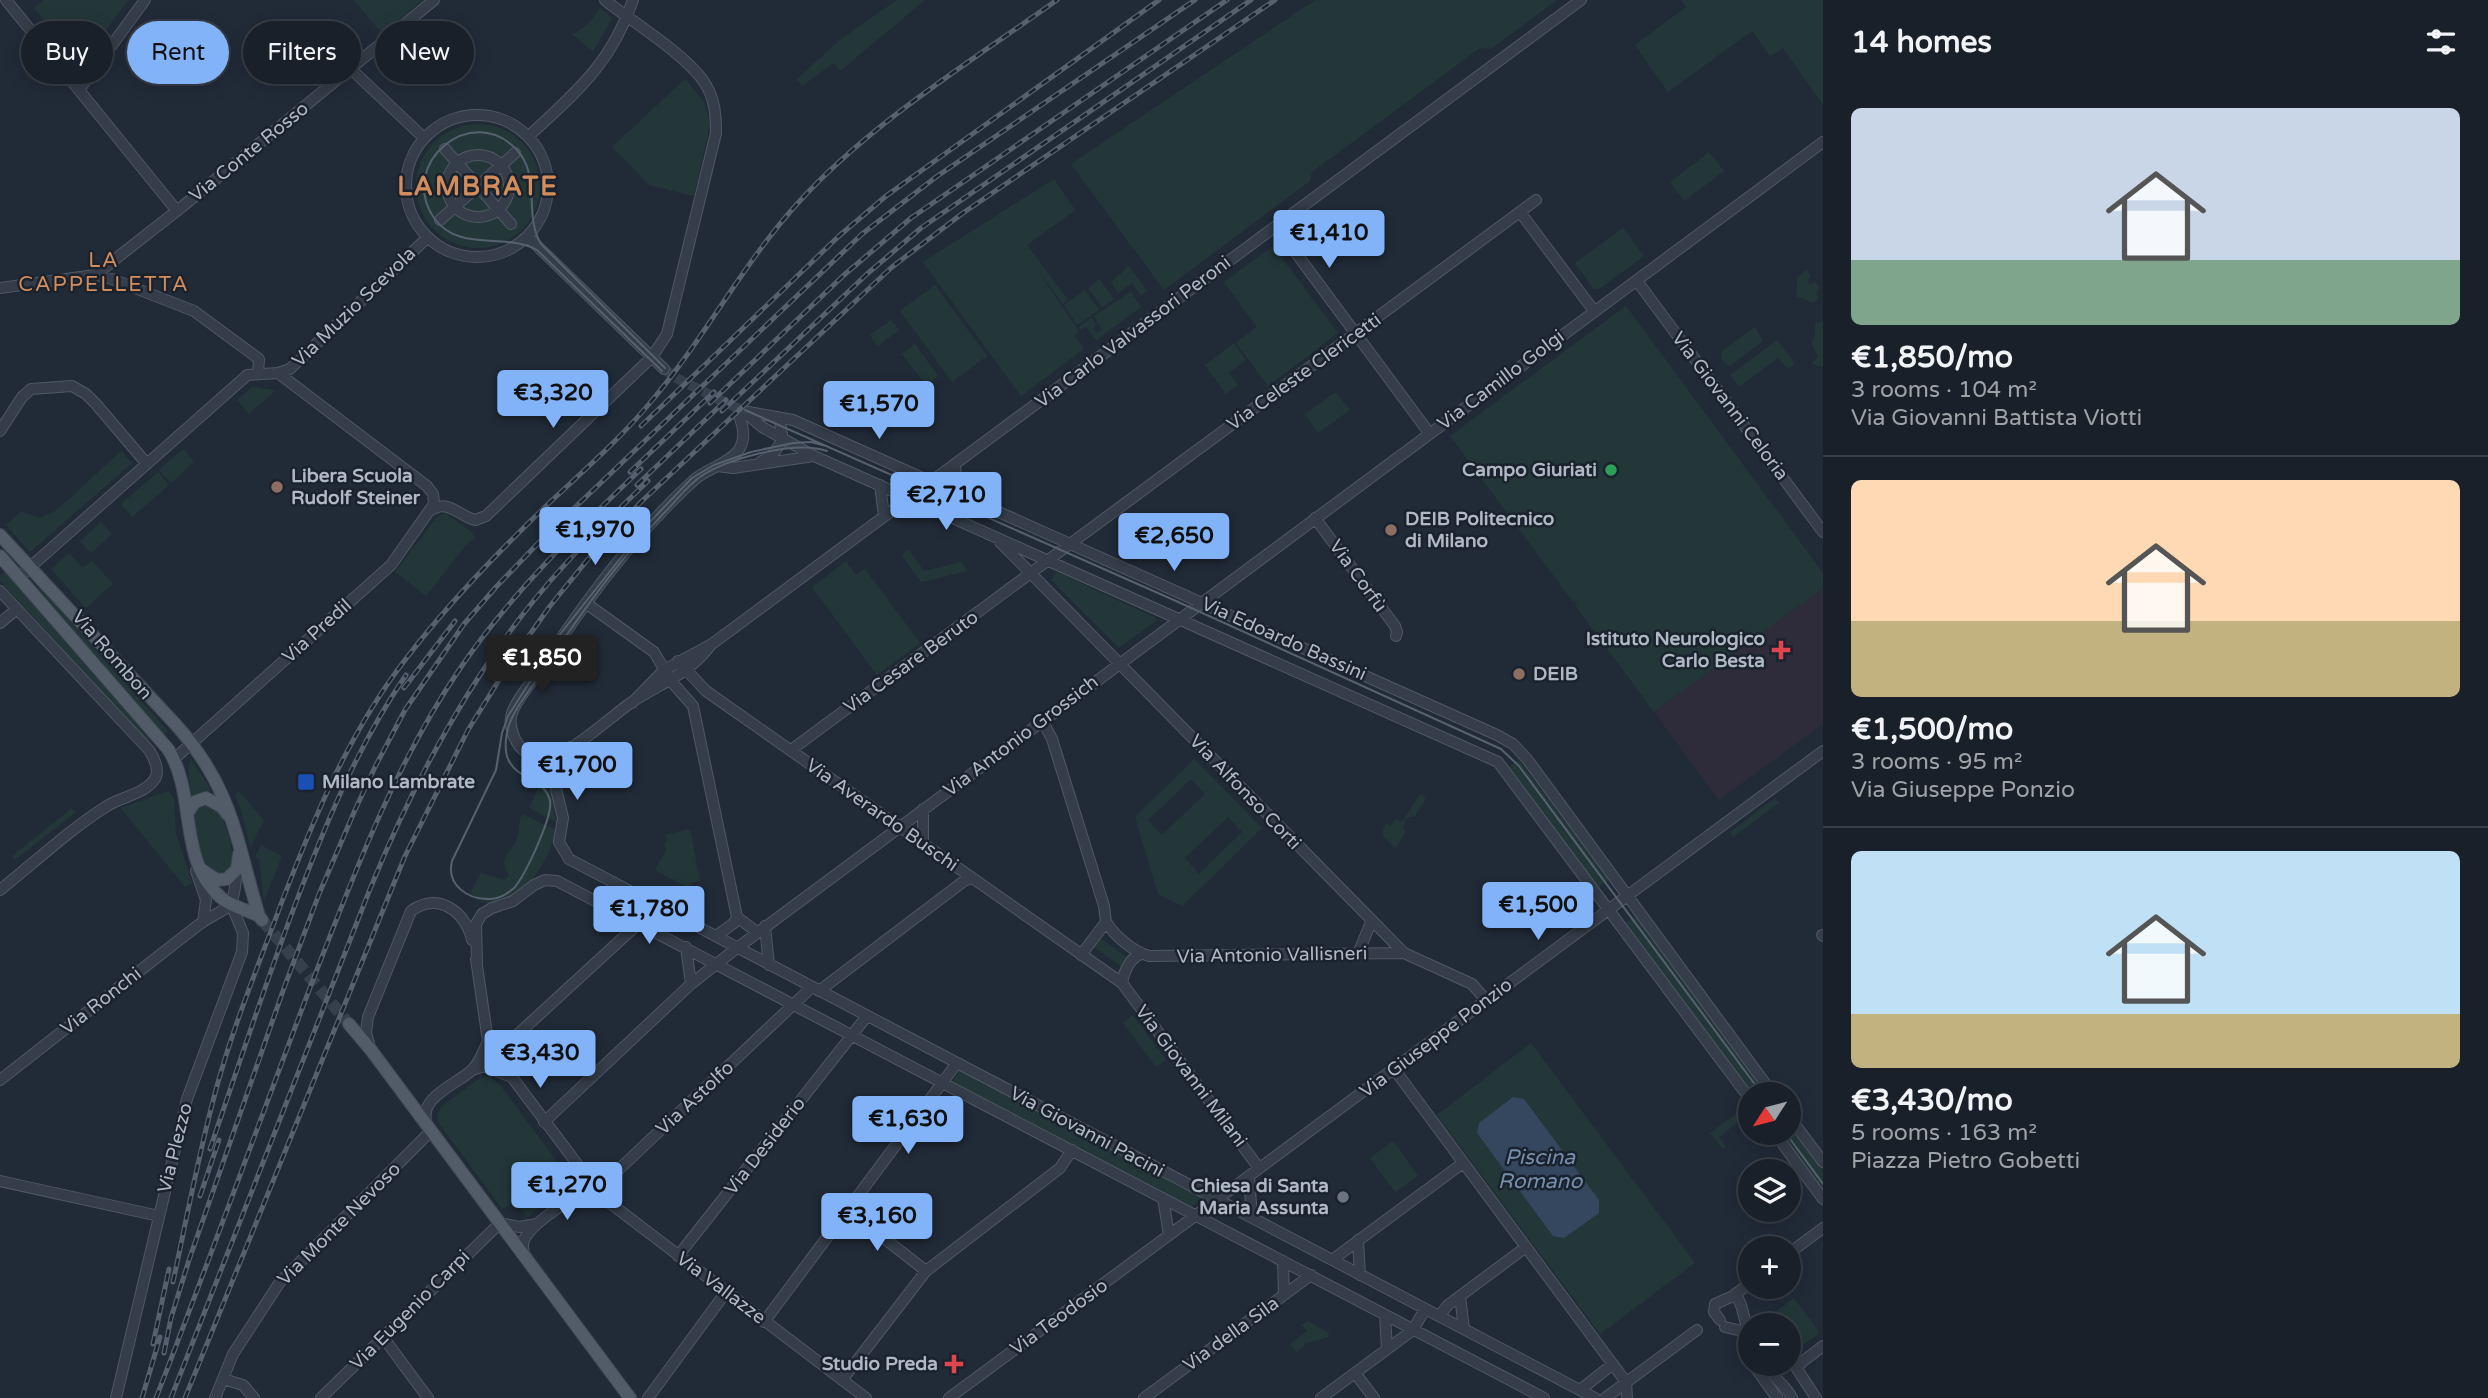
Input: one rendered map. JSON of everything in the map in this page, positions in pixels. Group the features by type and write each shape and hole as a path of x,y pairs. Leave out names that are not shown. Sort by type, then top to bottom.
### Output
{"main road":[{"name":"Via Rombon","path":"0,535 192,743 220,787 236,830 260,918 231,904"},
{"name":"Via Rombon","path":"0,556 174,759"},
{"path":"174,759 182,780 194,857 211,887 231,904"},
{"path":"188,812 195,802 206,798 222,807 236,830 237,869 227,879 217,880 205,874 194,857"},
{"path":"349,1024 526,1258 626,1397"}],"street":[{"path":"6,0 177,211"},
{"path":"79,90 145,0"},
{"name":"Via Conte Rosso","path":"361,61 434,0"},
{"path":"19,577 244,378 278,373 427,486 433,494 433,509 440,505 446,506 478,520 486,516 652,357 667,334 716,133 716,118 713,101 700,76 605,0"},
{"path":"529,136 597,70 613,48 633,0"},
{"name":"Via Carlo Valvassori Peroni","path":"559,842 563,818 560,798 554,787 555,766 566,750 632,703 687,670 712,644 1581,0"},
{"path":"361,78 424,138"},
{"name":"Via Conte Rosso","path":"95,275 333,84"},
{"path":"473,114 498,117 520,128 529,136 542,156 549,189 544,211 528,237 504,252 474,257 454,253 420,229 406,193 408,168 412,156 424,138 450,120 473,114"},
{"name":"Via Camillo Golgi","path":"1179,619 1823,142"},
{"path":"444,149 512,224"},
{"path":"440,220 515,153"},
{"path":"480,155 493,159 501,166 507,175 509,188 505,202 499,210 486,216 473,217 463,214 455,207 449,198 447,185 449,174 457,163 469,156 480,155"},
{"name":"Via Celeste Clericetti","path":"1071,545 1536,200"},
{"path":"1521,212 1594,311"},
{"path":"1276,226 1430,434"},
{"name":"Via Muzio Scevola","path":"278,373 290,369 428,237"},
{"path":"528,237 664,369"},
{"path":"0,288 95,275 129,285 187,307 202,316 259,359 258,374"},
{"name":"Via Giovanni Celoria","path":"1637,281 1823,532"},
{"path":"0,431 22,397 31,389 72,386 96,404 147,464"},
{"name":"Via Edoardo Bassini","path":"1738,1083 1498,762 814,456 762,428 743,411 793,420 1420,699 1513,744 1527,758 1764,1082"},
{"path":"566,750 540,757 526,753 514,737 512,713 553,649 632,545 695,479 734,455 741,445 744,432 739,416"},
{"path":"757,464 773,454 783,440 779,418"},
{"path":"717,466 730,468 814,456"},
{"path":"955,464 957,494"},
{"path":"880,485 884,516"},
{"name":"Via Predil","path":"174,759 391,565 433,509"},
{"name":"Via Corfù","path":"1315,518 1395,626 1396,636"},
{"name":"Via Edoardo Bassini","path":"996,537 1119,663 1179,619"},
{"path":"1031,574 1071,545"},
{"name":"Via Cesare Beruto","path":"791,750 1031,574"},
{"name":"Via Rombon","path":"0,591 154,758 157,774 152,782 104,807 0,890"},
{"path":"587,604 651,649 671,681 690,701 737,917 734,923 716,936"},
{"path":"0,623 17,608"},
{"name":"Via Carlo Valvassori Peroni","path":"632,703 664,670 712,644"},
{"path":"678,661 687,670"},
{"name":"Via Antonio Grossich","path":"544,1122 716,963 1119,663"},
{"name":"Via Alfonso Corti","path":"1119,663 1404,953 1474,985 1486,1000"},
{"name":"Via Averardo Buschi","path":"687,670 701,687 1122,983"},
{"path":"695,716 701,702 716,697"},
{"path":"1409,720 1420,699"},
{"path":"1042,720 1052,739 1104,906 1106,922 1113,932 1141,954 1132,960 1122,983"},
{"path":"1498,762 1513,744"},
{"name":"Via Giuseppe Ponzio","path":"1217,1200 1823,751"},
{"name":"Via Antonio Grossich","path":"923,808 923,844"},
{"name":"Via Giovanni Pacini","path":"559,842 569,859 583,867 1595,1398"},
{"path":"194,857 193,864 206,900 203,922"},
{"path":"572,888 573,875 583,867"},
{"path":"231,904 237,869"},
{"path":"793,1004 964,881 972,878"},
{"name":"Via Giovanni Pacini","path":"477,963 475,931 478,919 492,908 513,901 534,885 552,879 1544,1398"},
{"path":"371,1050 366,1033 368,1017 411,911 428,903 444,904 455,910 470,930 477,963"},
{"name":"Via Ronchi","path":"0,1080 203,922 221,913 231,904"},
{"name":"Via Plezzo","path":"116,1398 187,1099 244,942 231,904"},
{"path":"737,917 761,929 769,965"},
{"path":"674,941 683,933 685,921"},
{"path":"1082,955 1106,922"},
{"path":"1358,954 1371,922"},
{"path":"499,1054 639,923"},
{"path":"686,947 691,984"},
{"name":"Via Antonio Vallisneri","path":"1141,954 1404,953"},
{"name":"Via Vallazze","path":"477,963 488,1041 499,1054 510,1077 596,1191 866,1398"},
{"name":"Via Giovanni Milani","path":"1122,983 1259,1168"},
{"name":"Via Astolfo","path":"596,1191 793,1004"},
{"path":"851,1036 867,1017"},
{"name":"Via Desiderio","path":"678,1256 851,1036"},
{"path":"472,1070 488,1041"},
{"path":"765,1322 957,1063"},
{"path":"429,1128 425,1110 434,1098 472,1070 484,1066 510,1077"},
{"path":"1394,1069 1626,1382 1627,1398"},
{"path":"405,1096 421,1102 434,1098"},
{"name":"Via Monte Nevoso","path":"215,1398 233,1354 280,1282 429,1128"},
{"path":"1801,1132 1823,1161"},
{"path":"1784,1145 1823,1199"},
{"path":"842,1380 926,1271 1060,1168 1072,1150"},
{"path":"1332,1260 1463,1163"},
{"path":"577,1195 582,1185 581,1172"},
{"path":"1249,1176 1252,1218"},
{"path":"0,1181 159,1216"},
{"path":"526,1258 523,1249 525,1239 537,1224 577,1195 596,1191"},
{"path":"1163,1198 1169,1235"},
{"path":"1196,1215 1217,1200"},
{"path":"848,1210 926,1271"},
{"name":"Via Teodosio","path":"949,1398 1196,1215"},
{"path":"499,1223 519,1227 537,1224"},
{"name":"Via Eugenio Carpi","path":"321,1398 499,1223"},
{"path":"1801,1244 1823,1228"},
{"path":"1358,1240 1360,1275"},
{"path":"1439,1316 1448,1305 1526,1247"},
{"name":"Via della Sila","path":"1283,1261 1284,1295"},
{"name":"Via della Sila","path":"1144,1398 1311,1275"},
{"path":"648,1398 726,1292"},
{"path":"1738,1292 1718,1302 1714,1308 1718,1320 1738,1328"},
{"path":"1735,1294 1744,1313"},
{"path":"1460,1296 1464,1329"},
{"path":"1321,1398 1413,1330 1424,1309"},
{"path":"1385,1315 1387,1349"},
{"path":"1605,1398 1697,1330"},
{"path":"383,1337 428,1398"},
{"path":"1816,1398 1799,1374 1798,1367 1823,1346"},
{"path":"1580,1390 1613,1364"},
{"path":"1355,1373 1374,1398"},
{"path":"1767,1376 1777,1398"},
{"path":"1771,1376 1789,1393 1799,1381"},
{"path":"223,1379 243,1385 254,1398"}],"shaded area":[{"name":"Istituto Neurologico Carlo Besta","path":"1823,588 1823,724 1719,800 1654,712"}],"green space":[{"path":"44,0 128,0 113,21 41,21 43,19 34,8"},
{"path":"353,0 422,0 398,21 375,21 375,25"},
{"path":"897,0 925,0 840,71 834,63 802,86 797,79 842,38"},
{"path":"1315,0 1557,0 1491,49 1480,48 1312,172 1310,181 1164,290 1071,164"},
{"path":"1681,0 1823,0 1823,105 1783,48 1770,56 1752,31 1668,92 1635,45 1686,7"},
{"path":"600,8 612,18 593,52 573,35 589,23"},
{"path":"685,79 704,102 710,124 694,196 649,185 612,147"},
{"path":"478,124 502,129 522,142 535,162 540,186 535,210 522,230 502,243 478,248 454,243 434,230 421,210 416,186 421,162 434,142 454,129"},
{"path":"1709,152 1724,171 1684,201 1670,182"},
{"path":"1054,179 1075,210 1027,245 1068,300 1063,304 1038,271 1079,331 1074,336 1084,349 1021,396 923,262"},
{"path":"1623,228 1644,256 1599,289 1594,289 1575,263"},
{"path":"1273,246 1338,333 1268,386 1236,343 1257,327 1224,282"},
{"path":"1129,266 1147,291 1141,295 1132,283 1118,293 1111,282"},
{"path":"1806,270 1811,276 1807,281 1810,285 1815,282 1820,288 1816,294 1819,298 1813,303 1796,296 1797,278"},
{"path":"1099,279 1114,299 1102,307 1088,288"},
{"path":"935,285 987,356 952,382 900,311"},
{"path":"1085,290 1099,310 1077,325 1064,305"},
{"path":"1131,292 1141,307 1096,340 1086,327 1081,330 1079,327 1091,318 1097,325 1093,329 1097,333 1102,329 1094,316"},
{"name":"Campo Giuriati","path":"1626,306 1823,573 1823,588 1654,712 1575,605 1575,600 1573,602 1450,436"},
{"path":"891,320 899,330 877,346 870,335"},
{"path":"1823,322 1823,367 1812,364 1818,356 1811,343 1815,335 1815,323"},
{"path":"1755,327 1763,341 1730,366 1726,364 1722,351"},
{"path":"1777,340 1795,364 1788,369 1778,358 1739,387 1730,375"},
{"path":"1234,343 1246,360 1229,373 1238,385 1226,394 1205,365"},
{"path":"915,344 938,376 926,386 902,354"},
{"path":"252,387 276,390 249,414 237,400"},
{"path":"1336,392 1350,410 1318,433 1305,414"},
{"path":"183,449 194,462 171,483 159,470"},
{"path":"121,451 132,463 30,552 6,525 21,511 40,518 57,510"},
{"path":"158,472 169,485 132,517 121,504"},
{"path":"445,513 473,533 475,538 466,545 426,596 395,572 436,518"},
{"path":"101,522 112,534 91,553 80,541"},
{"path":"908,549 924,571 961,562 968,571 921,582 902,555"},
{"path":"69,553 83,568 92,561 113,584 86,608 51,569"},
{"path":"846,561 856,575 865,569 920,643 877,675 812,587"},
{"path":"5,572 150,739 148,741 0,581 0,576"},
{"path":"1057,572 1157,620 1119,648 1051,580"},
{"path":"39,587 168,731 164,735 37,589"},
{"path":"191,759 211,790 191,797 188,767"},
{"path":"1194,759 1262,828 1182,906 1158,894 1135,817","holes":["1191,779 1205,794 1162,835 1148,820","1228,817 1242,832 1199,874 1185,858"]},
{"path":"1519,760 1609,880 1597,888 1510,770 1511,765"},
{"path":"542,780 551,792 556,822 529,808"},
{"path":"168,791 174,798 176,834 192,882 185,887 121,808"},
{"path":"239,791 264,820 250,847 235,794"},
{"path":"1420,794 1426,798 1415,816 1406,818 1403,827 1406,831 1396,848 1383,837 1386,823 1391,826 1395,819 1402,822"},
{"path":"1775,798 1779,803 1733,837 1730,832"},
{"path":"204,804 214,807 219,813 229,838 232,865 230,871 224,875 213,872 207,866 199,848 194,812"},
{"path":"72,808 76,812 15,860 12,856"},
{"path":"522,814 556,830 546,858 528,884 517,894 490,902 475,899 471,891 481,873 505,880 509,875 504,863 517,838"},
{"path":"690,829 700,881 693,882 689,888 655,870 666,850 664,843 668,840 665,835"},
{"path":"261,845 282,856 264,901 259,859 255,857"},
{"path":"1635,916 1758,1082 1741,1082 1624,924"},
{"path":"1100,938 1127,957 1133,952 1119,974 1117,972 1121,966 1094,947"},
{"path":"1133,1015 1166,1060 1156,1067 1123,1023"},
{"name":"Piscina Romano","path":"1531,1043 1695,1263 1600,1334 1437,1115"},
{"path":"960,1070 1204,1197 1191,1207 953,1082"},
{"path":"491,1077 501,1086 571,1181 567,1188 527,1217 516,1202 502,1209 438,1122 437,1116 441,1107 480,1078"},
{"path":"1738,1114 1738,1122 1719,1137 1726,1147 1723,1149 1710,1133"},
{"path":"1801,1140 1823,1170 1823,1193 1801,1163 1801,1159 1798,1159 1788,1145 1801,1145"},
{"path":"1393,1141 1418,1176 1395,1192 1370,1158"},
{"path":"1795,1299 1820,1333 1801,1346 1801,1313 1774,1313"},
{"path":"1307,1321 1329,1333 1328,1337 1307,1343 1296,1352 1290,1344 1307,1331 1302,1325"}],"water":[{"name":"Piscina Romano","path":"1513,1097 1524,1099 1599,1200 1599,1213 1564,1238 1553,1236 1477,1133 1479,1123"}],"tunnel":[{"path":"664,369 678,379 743,411"},
{"path":"262,920 349,1024"}],"tram line":[{"path":"662,371 537,250 511,242 469,239 444,229 434,218 425,198 425,178 432,160 444,146 461,136 479,132 498,136 516,149 528,171 533,220 541,244 665,368"},
{"path":"745,410 1501,749 1519,766 1753,1082"},
{"path":"826,446 811,442 793,443 751,452 714,465 692,478 646,526 561,633 508,716 502,733 496,770 452,861 452,877 467,894 482,899 493,899 506,894 514,888 531,859 543,832 550,801 546,791 521,774 507,757 509,725 519,705 569,632 631,549 686,489 712,470 727,463 780,449 814,448 827,451"},
{"path":"1794,1145 1823,1184"}],"railway":[{"path":"173,1282 211,1110 239,1017 306,840 349,747 385,688 472,580 637,418 669,380 777,228 825,175 921,95 1057,0"},
{"path":"641,426 839,236 886,196 1159,0"},
{"path":"164,1353 171,1318 189,1260 319,894 375,767 405,710 464,624 547,534 862,234 936,177 1195,0"},
{"path":"710,403 844,275 911,218 1227,0"},
{"path":"722,411 867,274 921,228 1251,0"},
{"path":"185,1398 405,856 468,730 509,664 550,606 597,548 642,501 892,267 963,213 1275,0"},
{"path":"630,472 714,392"},
{"path":"637,485 726,400"},
{"path":"156,1398 340,910 374,827 413,747 459,670 500,615 568,540 641,469"},
{"path":"171,1398 370,889 418,783 475,682 520,618 565,564 648,481"},
{"path":"404,688 455,621"},
{"path":"210,1149 281,942 329,820 371,731 406,675"},
{"path":"200,1196 219,1140"},
{"path":"153,1344 169,1269"},
{"path":"142,1398 160,1337"}],"place":[{"name":"Campo Giuriati","path":"1611,470"},
{"name":"Libera Scuola Rudolf Steiner","path":"277,487"},
{"name":"DEIB Politecnico di Milano","path":"1391,530"},
{"name":"Istituto Neurologico Carlo Besta","path":"1781,650"},
{"name":"DEIB","path":"1519,674"},
{"name":"Milano Lambrate","path":"306,782"},
{"name":"Chiesa di Santa Maria Assunta","path":"1343,1197"},
{"name":"Studio Preda","path":"954,1364"}],"district":[{"name":"LAMBRATE","path":"478,186"},
{"name":"LA CAPPELLETTA","path":"104,272"}]}
